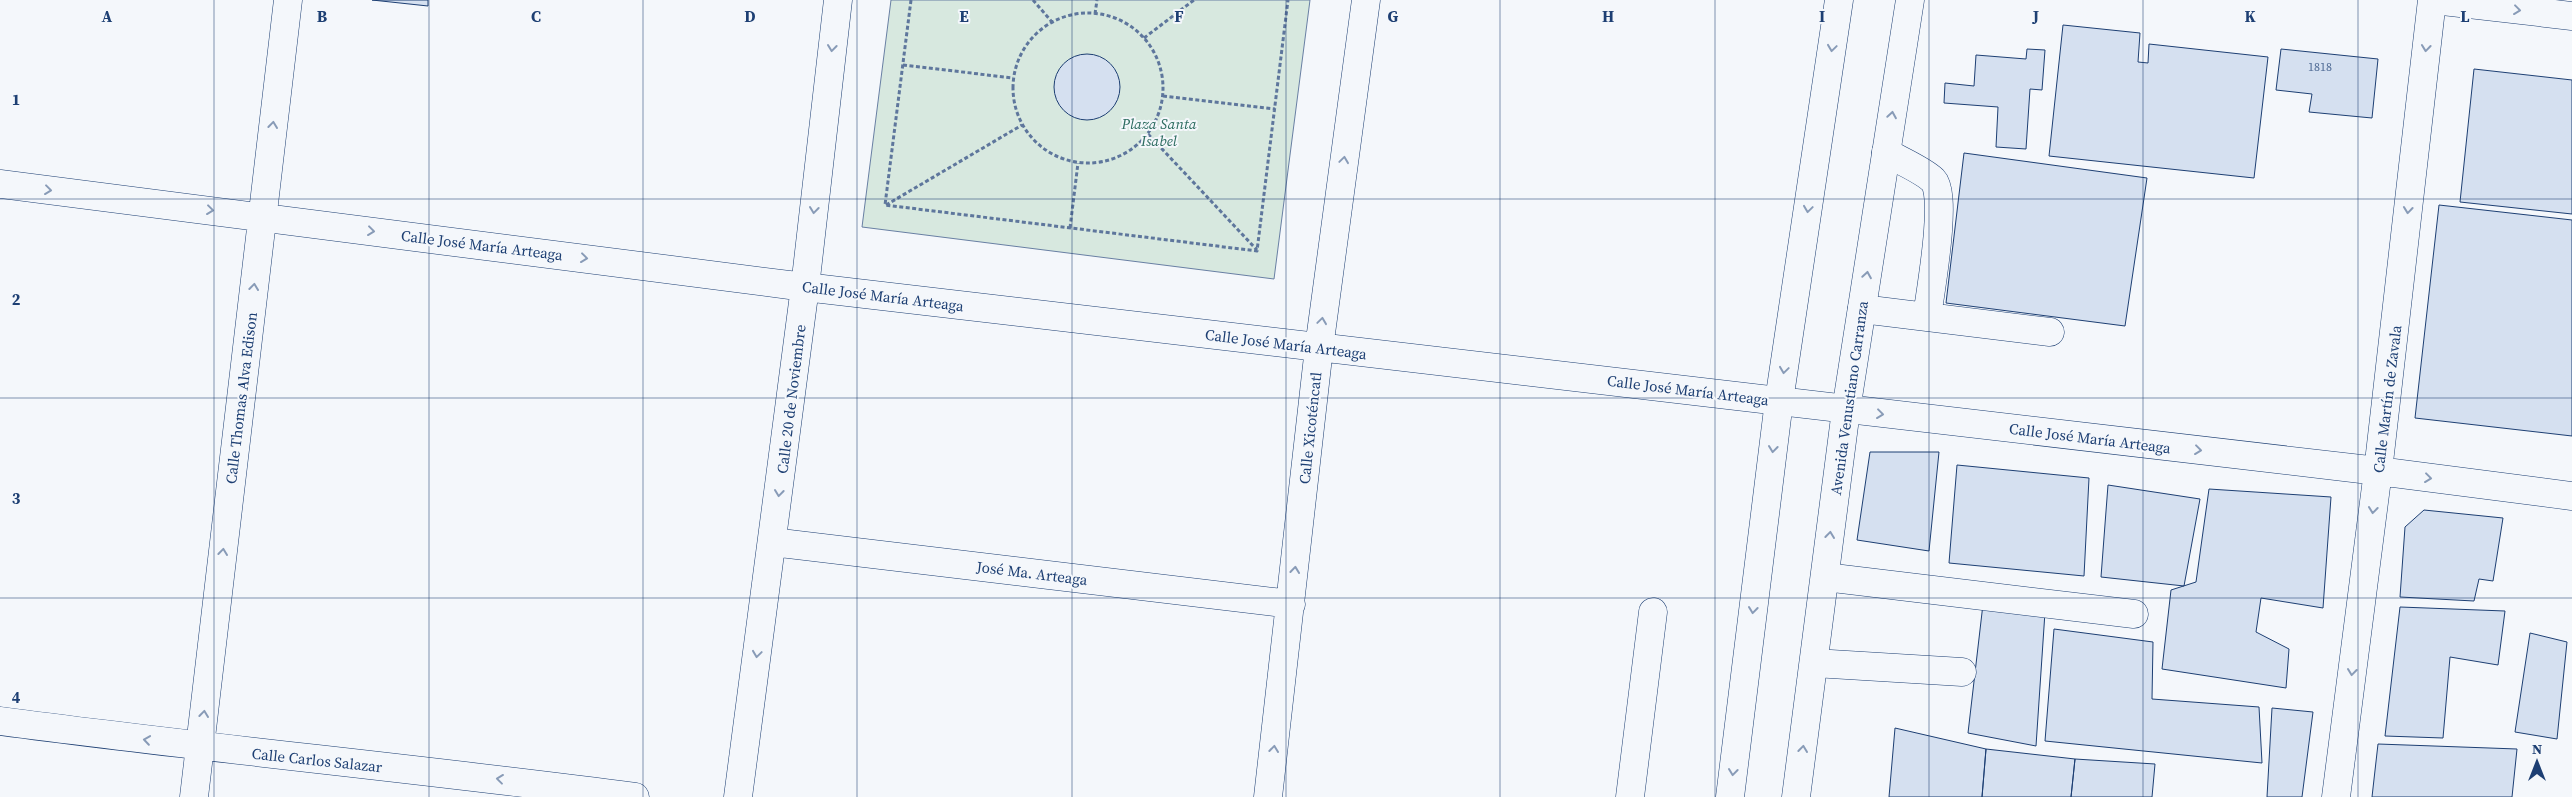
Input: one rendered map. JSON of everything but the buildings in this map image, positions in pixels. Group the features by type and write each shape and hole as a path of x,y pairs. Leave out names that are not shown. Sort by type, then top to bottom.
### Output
{"street":[{"name":"Calle Thomas Alva Edison","path":"194,797 288,0"},
{"name":"Calle 20 de Noviembre","path":"738,797 805,287 838,0"},
{"name":"Calle Xicoténcatl","path":"1268,797 1319,348 1366,0"},
{"path":"1730,797 1779,401 1839,0"},
{"name":"Avenida Venustiano Carranza","path":"1796,797 1846,410 1910,0"},
{"path":"2433,0 2572,16"},
{"name":"Calle Martín de Zavala","path":"2336,797 2378,471 2433,0"},
{"path":"1886,152 1933,180 1939,191 1940,209 1927,317"},
{"name":"Calle José María Arteaga","path":"0,184 805,287 2378,471 2572,496"},
{"path":"1862,309 2050,332"},
{"name":"José Ma. Arteaga","path":"772,542 1291,604"},
{"path":"1825,577 2134,614"},
{"path":"1630,797 1653,612"},
{"path":"1814,663 1962,672"},
{"name":"Calle Carlos Salazar","path":"0,721 529,790 635,797"}],"path":[{"path":"886,205 911,0"},
{"path":"1033,0 1052,22"},
{"path":"1095,14 1097,0"},
{"path":"1144,38 1194,0"},
{"path":"1257,251 1288,0"},
{"path":"1095,14 1114,18 1130,26 1144,38 1155,55 1160,68 1163,96 1158,116 1148,134 1134,148 1117,158 1098,163 1078,163 1056,156 1036,143 1022,125 1014,102 1013,78 1020,56 1033,36 1052,22 1073,15 1095,14"},
{"path":"902,65 1013,78"},
{"path":"1163,96 1275,109"},
{"path":"886,205 1022,125"},
{"path":"1148,134 1257,251"},
{"path":"1070,228 1078,163"},
{"path":"886,205 1257,251"}],"green space":[{"name":"Plaza Santa Isabel","path":"891,0 1310,0 1274,279 862,227"}]}
